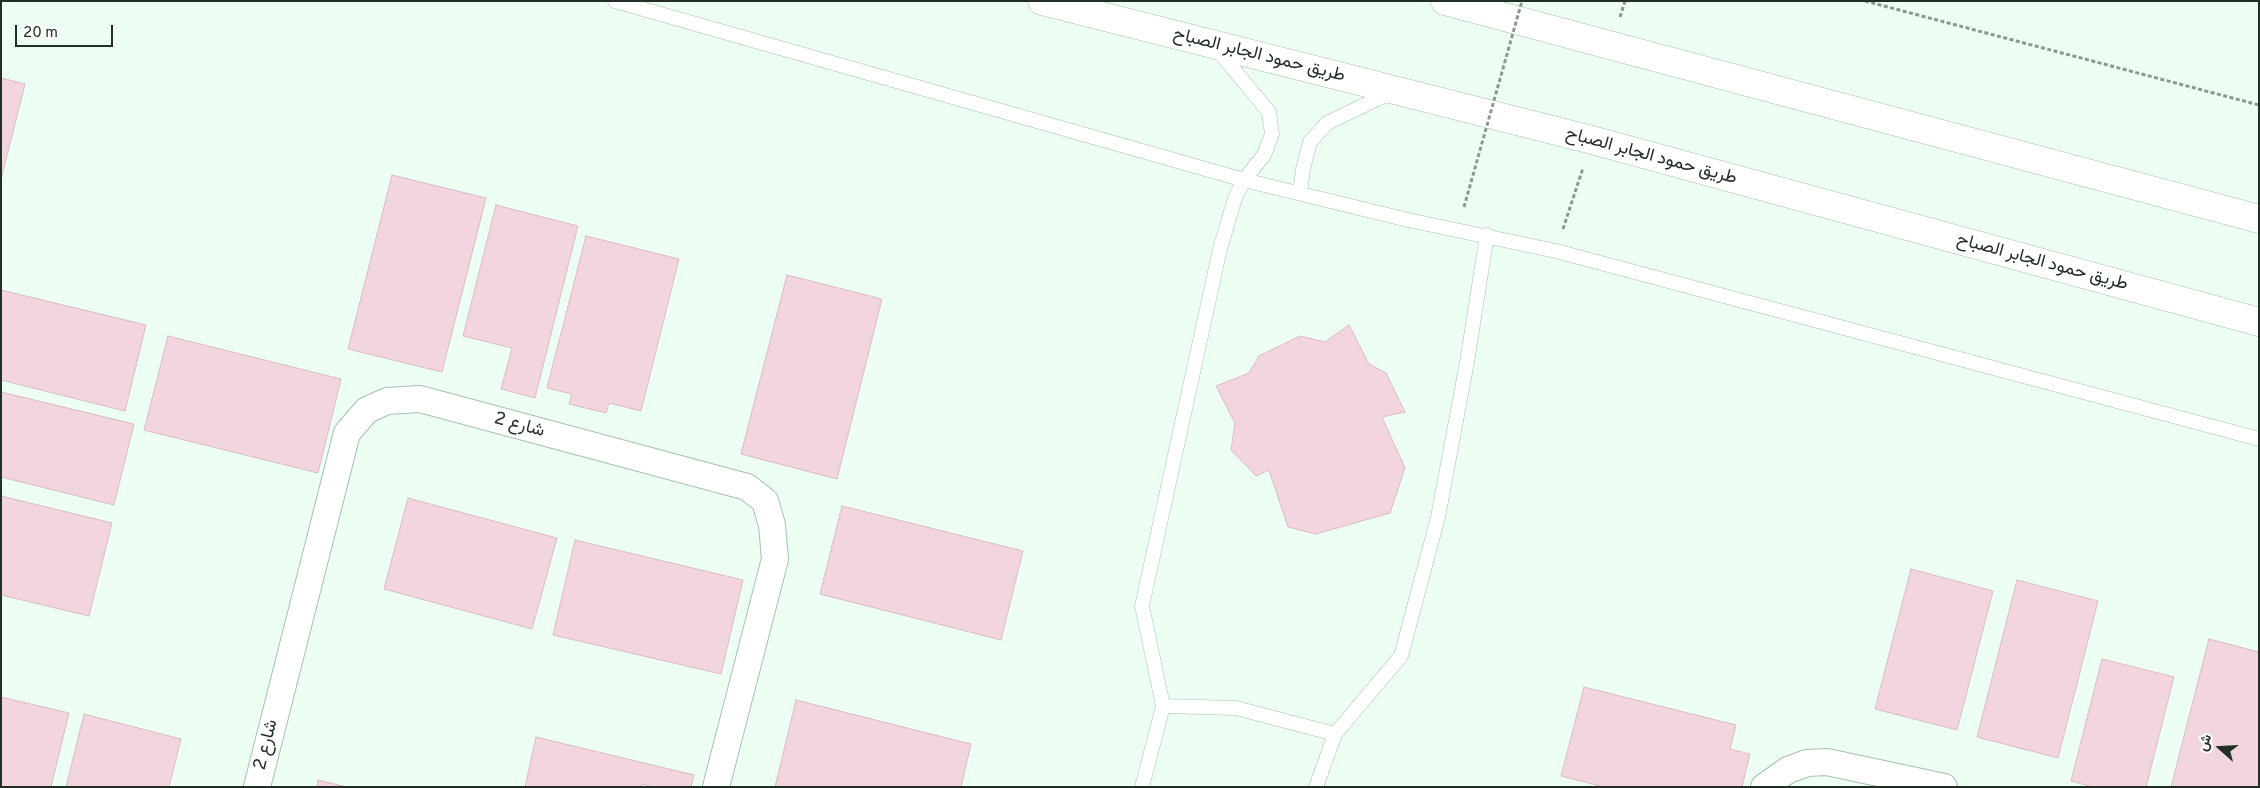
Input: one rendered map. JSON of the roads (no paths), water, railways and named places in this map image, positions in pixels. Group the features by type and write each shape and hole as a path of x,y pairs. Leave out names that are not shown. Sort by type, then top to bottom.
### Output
{"main road":[{"name":"طريق حمود الجابر الصباح","path":"1042,1 1592,140 2259,322"},
{"path":"1445,1 2259,219"}],"street":[{"name":"شارع 2","path":"257,787 347,434 367,410 387,401 420,399 747,487 765,501 772,525 775,559 716,787"},
{"path":"1764,787 1788,770 1807,763 1827,762 1944,787"}],"lane":[{"path":"615,1 1244,180 1408,220 1566,253 2259,439"},
{"path":"1142,787 1162,706 1142,606 1217,259 1235,198 1244,180 1264,155 1272,134 1268,112 1214,45"},
{"path":"1300,193 1303,169 1310,142 1327,123 1395,90"},
{"path":"1316,787 1334,734 1401,656 1438,517 1467,362 1487,235"},
{"path":"1162,706 1236,708 1334,734"}]}
